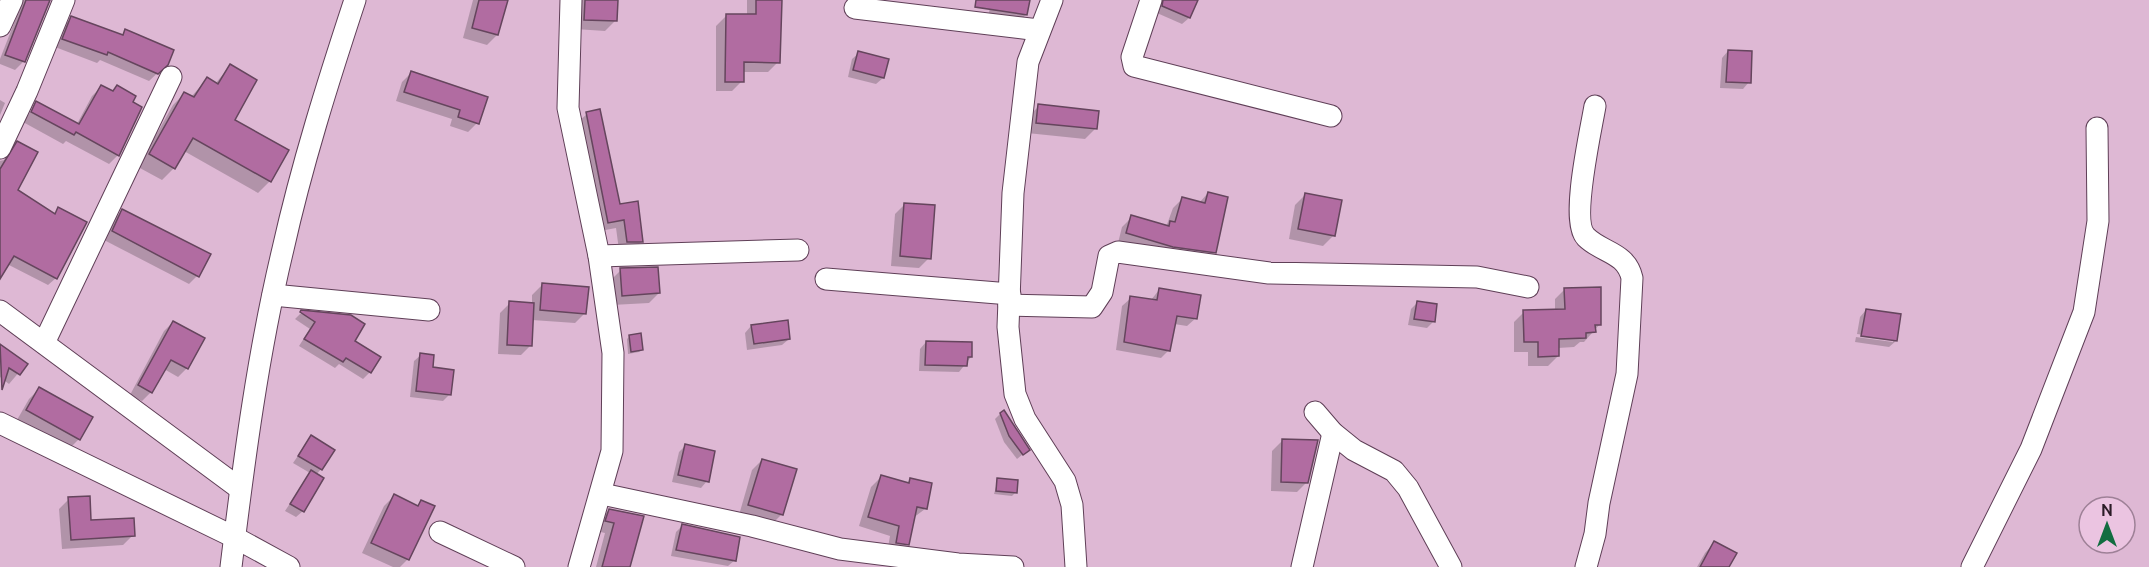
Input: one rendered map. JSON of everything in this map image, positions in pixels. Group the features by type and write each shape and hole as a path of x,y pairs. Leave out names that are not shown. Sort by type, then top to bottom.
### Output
{"street":[{"path":"0,26 12,0"},
{"path":"0,148 27,91 64,0"},
{"path":"231,567 239,488 273,295 311,137 355,0"},
{"path":"570,0 568,108 599,256 613,353 612,451 602,494 579,567"},
{"path":"1052,0 1028,62 1017,153 1009,300 1010,358 1015,394 1025,419 1065,481 1072,505 1076,567"},
{"path":"1151,0 1132,57 1134,66 1331,116"},
{"path":"855,8 1039,30"},
{"path":"44,344 171,77"},
{"path":"1586,567 1628,374 1632,278 1629,267 1618,256 1587,238 1580,229 1579,205 1595,106"},
{"path":"1972,567 2031,449 2084,312 2098,221 2097,128"},
{"path":"599,256 798,250"},
{"path":"826,279 1092,307 1102,292 1109,256 1118,252 1269,273 1477,276 1528,287"},
{"path":"273,295 429,310"},
{"path":"0,311 239,488"},
{"path":"1315,412 1354,450 1394,471 1408,488 1451,567"},
{"path":"0,423 234,537 289,567"},
{"path":"1302,567 1334,433"},
{"path":"602,494 752,526 840,549 958,564 1013,567"},
{"path":"440,532 514,567"}],"building":[{"path":"26,0 50,0 25,62 5,55"},
{"path":"479,0 508,0 498,35 472,28"},
{"path":"585,0 618,0 617,21 584,20"},
{"path":"756,0 782,0 780,63 744,62 744,82 725,82 726,14 756,14"},
{"path":"976,0 1030,0 1027,15 975,7"},
{"path":"1163,0 1198,0 1190,18 1162,6"},
{"path":"71,16 123,35 125,29 174,50 168,65 158,74 108,52 107,55 62,39"},
{"path":"1728,50 1752,51 1751,83 1726,82"},
{"path":"858,51 889,59 884,78 853,70"},
{"path":"230,64 257,80 235,120 289,150 271,182 193,138 175,169 149,154 184,92 194,97 207,77 218,84"},
{"path":"411,71 488,97 479,124 458,117 460,110 404,92"},
{"path":"101,85 113,91 117,85 136,96 133,102 142,107 119,156 76,132 74,135 31,112 36,101 79,124"},
{"path":"1038,104 1099,111 1097,129 1036,123"},
{"path":"600,109 620,204 638,201 643,242 627,242 624,220 608,223 586,112"},
{"path":"17,141 38,152 18,190 55,214 58,207 87,222 57,279 14,256 0,279 0,169"},
{"path":"1208,192 1228,197 1216,253 1173,247 1126,233 1131,215 1169,226 1170,221 1175,222 1182,197 1205,203"},
{"path":"1305,193 1342,200 1335,236 1298,229"},
{"path":"904,203 935,205 931,259 900,256"},
{"path":"122,209 211,254 199,277 112,231"},
{"path":"658,267 660,293 622,296 620,268"},
{"path":"542,283 589,287 586,314 540,310"},
{"path":"1601,287 1601,325 1595,325 1596,332 1586,333 1586,338 1559,339 1559,356 1538,357 1538,342 1524,342 1523,310 1565,309 1564,288"},
{"path":"1159,288 1201,295 1197,319 1177,316 1170,351 1124,342 1130,296 1157,300"},
{"path":"509,301 534,303 532,346 507,345"},
{"path":"1417,301 1437,304 1435,322 1414,319"},
{"path":"1866,309 1901,314 1897,341 1861,336"},
{"path":"301,310 351,315 365,324 355,341 381,357 371,373 346,358 343,362 304,339 315,322 300,312"},
{"path":"788,320 790,339 754,344 751,325"},
{"path":"173,321 205,338 188,369 171,360 152,393 138,385"},
{"path":"641,333 643,350 631,352 629,335"},
{"path":"926,341 972,342 972,357 968,357 967,366 925,365"},
{"path":"0,344 28,364 20,375 9,368 2,390"},
{"path":"420,353 434,355 433,367 454,370 451,395 416,391"},
{"path":"39,387 93,417 80,440 26,410"},
{"path":"1004,410 1030,450 1023,455 1009,436 1000,413"},
{"path":"311,435 335,450 322,470 298,456"},
{"path":"1282,439 1318,440 1308,483 1281,482"},
{"path":"685,444 715,451 709,482 678,475"},
{"path":"762,459 797,469 783,515 748,505"},
{"path":"311,470 324,478 304,512 290,504"},
{"path":"881,475 909,483 910,478 932,483 927,509 917,507 909,545 896,543 899,526 868,517"},
{"path":"997,478 1018,480 1017,493 996,491"},
{"path":"394,494 418,506 421,500 435,506 409,560 371,543"},
{"path":"90,496 91,520 134,518 135,536 71,540 68,497"},
{"path":"609,509 644,516 630,567 602,567 614,523 605,521"},
{"path":"682,524 740,537 736,561 676,550"},
{"path":"1714,541 1737,553 1729,567 1700,567"}]}
